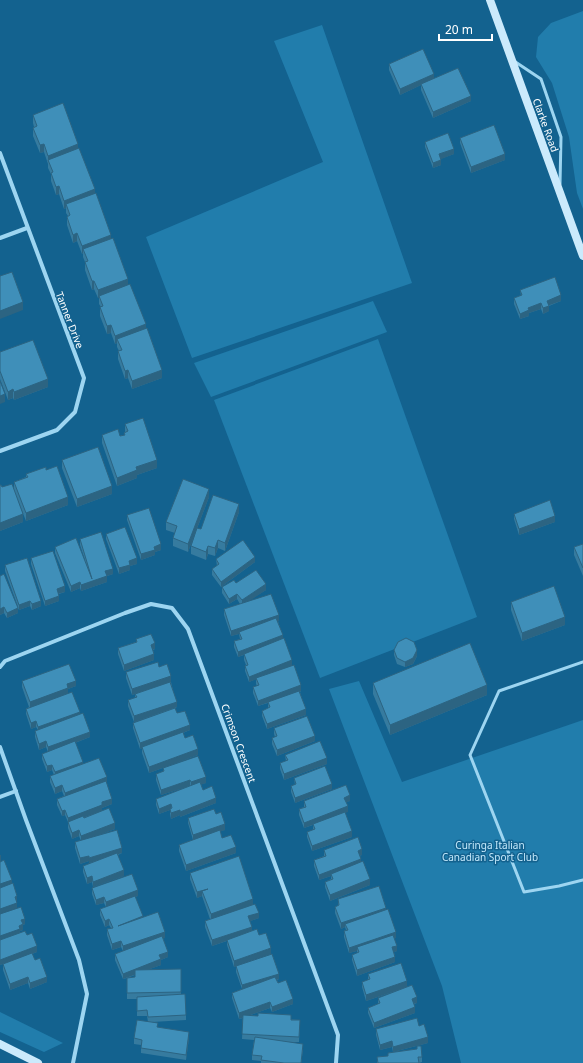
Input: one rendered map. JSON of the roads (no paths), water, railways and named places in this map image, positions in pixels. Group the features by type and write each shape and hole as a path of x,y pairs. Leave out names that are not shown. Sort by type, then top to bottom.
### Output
{"main road":[{"name":"Clarke Road","path":"490,0 583,256"},
{"path":"0,1044 38,1063"}],"street":[{"name":"Tanner Drive","path":"0,153 84,378 75,412 57,430 0,451"},
{"path":"0,238 27,228"},
{"name":"Crimson Crescent","path":"0,667 5,661 125,612 151,604 172,608 188,629 302,935 338,1035 336,1063"},
{"path":"0,747 79,960 87,994 73,1063"},
{"path":"0,797 16,791"}],"lane":[{"path":"512,60 541,79 561,137 560,192"},
{"path":"583,662 499,691 470,755 524,892 583,880"}],"park label":[{"name":"Curinga Italian Canadian Sport Club","path":"490,850"}]}
